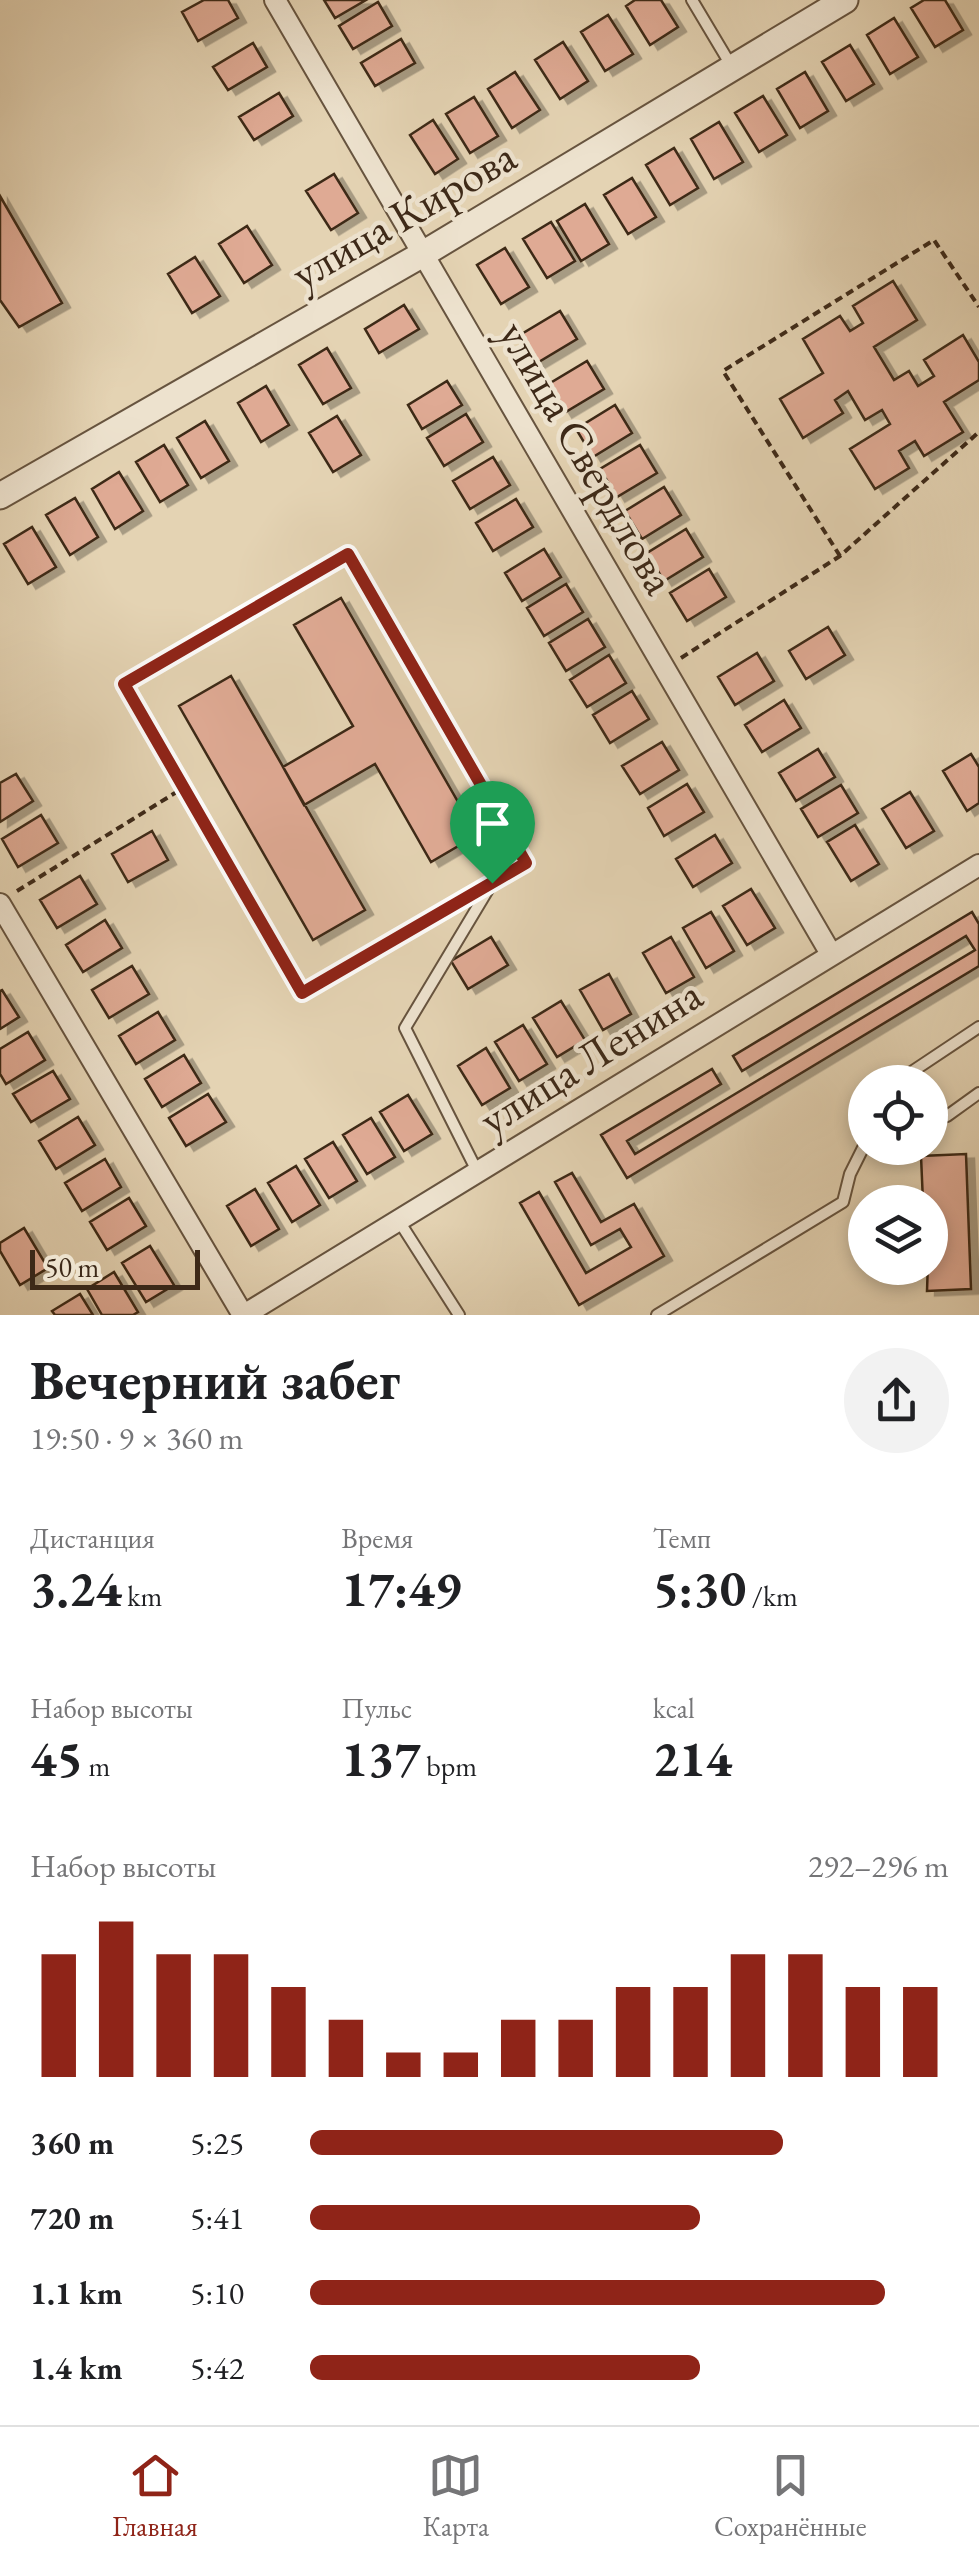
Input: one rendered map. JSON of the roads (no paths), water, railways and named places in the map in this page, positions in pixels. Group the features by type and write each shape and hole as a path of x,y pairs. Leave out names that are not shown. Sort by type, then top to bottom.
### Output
{"street":[{"name":"улица Свердлова","path":"275,0 831,954"},
{"name":"улица Кирова","path":"0,496 423,254 844,0"},
{"name":"улица Ленина","path":"244,1315 979,865"},
{"path":"8,898 244,1315"}],"lane":[{"path":"692,0 732,67"},
{"path":"478,1172 405,1028 492,883"},
{"path":"922,1065 979,1027"},
{"path":"948,1115 979,1093"},
{"path":"657,1315 843,1202 854,1165"},
{"path":"399,1221 459,1315"}]}
